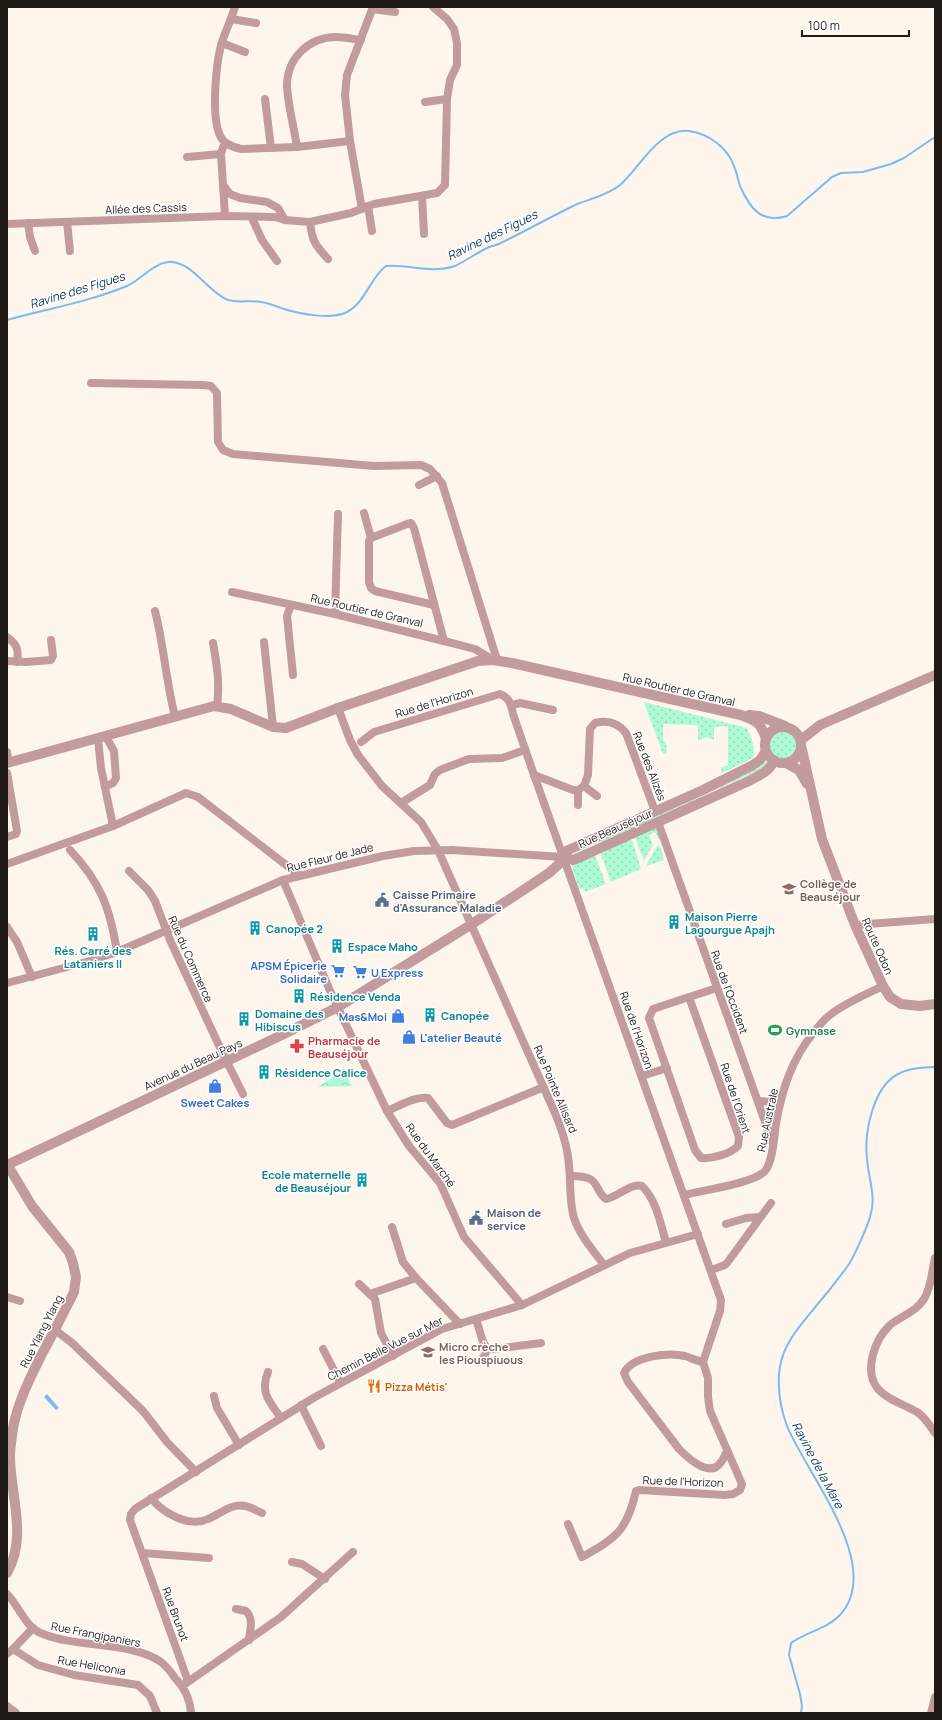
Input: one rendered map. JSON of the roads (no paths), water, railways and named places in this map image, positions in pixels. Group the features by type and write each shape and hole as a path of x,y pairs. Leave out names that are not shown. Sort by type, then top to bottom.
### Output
{"street":[{"path":"235,7 222,43 216,66 215,100 220,135 226,144 241,149 297,147 350,140"},
{"name":"Allée des Cassis","path":"7,224 225,216 275,218 310,222 351,214 365,207 437,193 445,185 447,99 450,80 457,65 457,43 454,29 433,7"},
{"path":"372,230 365,207 350,140 345,86 347,76 372,8 395,12"},
{"path":"231,19 256,22"},
{"path":"297,147 287,86 289,72 293,62 308,44 320,39 336,37 361,40"},
{"path":"222,43 245,52"},
{"path":"265,99 271,148"},
{"path":"425,102 447,99"},
{"path":"225,216 221,154 223,147 226,144"},
{"path":"187,157 221,154"},
{"path":"223,185 230,194 240,198 267,202 278,208 285,220"},
{"path":"422,196 424,234"},
{"path":"252,218 262,240 277,261"},
{"path":"67,222 70,251"},
{"path":"310,222 313,242 328,259"},
{"path":"28,223 30,237 35,251"},
{"path":"91,383 211,386 217,393 218,442 223,450 233,454 374,466 421,465 430,469 442,483 495,660"},
{"path":"419,485 437,476"},
{"path":"364,513 371,538 369,541 369,582 371,588 376,591 434,605"},
{"path":"335,614 338,514"},
{"path":"371,538 411,523 414,528 444,640"},
{"name":"Rue Routier de Granval","path":"232,592 335,614 444,640 475,649 495,660"},
{"path":"291,605 287,616 293,676"},
{"path":"155,610 164,647 169,691 175,716"},
{"path":"7,637 13,641 17,648 17,662"},
{"path":"7,661 17,662 51,660 53,656 51,640"},
{"path":"264,642 273,727"},
{"path":"213,643 217,663 219,690 217,706"},
{"name":"Rue Routier de Granval","path":"7,752 8,763 102,738 204,708 217,706 231,708 273,727 293,726 338,708 478,661 495,660 741,715"},
{"path":"741,715 759,716 788,727 801,729 820,725 935,675"},
{"name":"Rue de l'Horizon","path":"361,742 374,732 500,694 505,696 512,705 513,714 525,750 719,1294 721,1304 703,1362 708,1381 708,1405 742,1484 740,1490 733,1494 636,1491 633,1508 626,1523 617,1534 606,1543 582,1557 568,1524"},
{"path":"512,705 520,703 553,710"},
{"name":"Rue Pointe Allisard","path":"338,708 354,748 382,786 421,822 438,850 544,1087 566,1143 572,1209 577,1226 604,1265"},
{"path":"741,715 756,721 760,726 766,739 766,751 774,760 786,763 795,758 798,754 801,742 799,735 788,727 773,730 766,739"},
{"name":"Rue des Alizés","path":"578,805 581,788 588,775 590,729 595,723 602,721 617,725 626,733 630,740 655,811"},
{"path":"801,742 820,725"},
{"path":"102,738 114,751 116,778 113,783 105,787"},
{"path":"102,738 101,768 113,826"},
{"name":"Route Odon","path":"801,742 822,839 855,925 883,986 890,997 901,1004 920,1006 935,1004"},
{"path":"401,803 430,785 435,774 440,770 469,759 502,758 525,750"},
{"name":"Rue Beauséjour","path":"766,751 753,765 566,851 563,857 573,860 578,858 749,781 768,770 772,766 774,760"},
{"name":"Route Odon","path":"786,763 799,770 811,791"},
{"path":"7,773 10,811 17,833 7,837"},
{"path":"534,775 567,789 581,788 597,796"},
{"path":"7,864 113,826 186,793 192,794 299,875"},
{"name":"Rue de l'Occident","path":"658,822 773,1144"},
{"path":"70,850 95,881 104,897 110,915 117,952"},
{"name":"Rue Fleur de Jade","path":"7,984 117,952 284,880 299,875 383,856 414,851 438,850 563,857"},
{"name":"Avenue du Beau Pays","path":"7,1164 226,1062 338,1007 472,924 552,871 563,857"},
{"name":"Rue du Commerce","path":"129,871 148,890 226,1062 243,1094"},
{"name":"Rue du Marché","path":"284,880 338,1007 387,1111 409,1146 443,1188 464,1237 522,1305"},
{"path":"855,925 935,918"},
{"path":"7,927 17,942 32,977"},
{"name":"Rue Australe","path":"684,1195 746,1181 757,1177 766,1170 773,1144 781,1099 793,1064 804,1044 828,1016 841,1007 883,986"},
{"name":"Rue de l'Orient","path":"689,997 738,1130 739,1137 738,1146 734,1149 710,1158 701,1158 698,1155 650,1023 650,1014 656,1007 717,988"},
{"path":"642,1076 667,1068"},
{"path":"387,1111 422,1098 428,1098 447,1123 454,1125 544,1087"},
{"path":"758,1101 771,1102 781,1099"},
{"name":"Rue Ylang Ylang","path":"7,1164 24,1195 68,1252 73,1263 76,1277 74,1292 28,1382 20,1402 13,1427 10,1456 17,1525 16,1548 11,1566 7,1572"},
{"path":"570,1176 590,1179 602,1196 606,1198 612,1198 635,1186 642,1186 651,1197 655,1206 666,1242"},
{"path":"710,1270 725,1266 771,1203"},
{"path":"726,1224 746,1218 760,1217"},
{"path":"392,1227 403,1262 416,1278 460,1324"},
{"name":"Chemin Belle Vue sur Mer","path":"130,1520 131,1514 135,1509 151,1498 196,1472 301,1405 340,1382 393,1356 442,1329 522,1305 630,1252 698,1234"},
{"path":"935,1258 925,1298 914,1310 892,1324 881,1336 871,1363 872,1379 878,1388 894,1401 917,1412 924,1418 935,1433"},
{"path":"370,1294 416,1278"},
{"path":"359,1284 370,1294 377,1305 381,1333 393,1356"},
{"path":"7,1296 20,1301"},
{"path":"476,1319 483,1342 487,1348 485,1355 482,1358"},
{"path":"55,1330 71,1342 139,1407 167,1442 196,1472"},
{"path":"487,1348 501,1348 541,1343"},
{"path":"323,1349 340,1382"},
{"name":"Rue de l'Horizon","path":"703,1362 685,1356 655,1356 630,1366 624,1373 628,1382 678,1449 686,1456 707,1469 712,1469 721,1463 727,1451"},
{"path":"268,1372 265,1380 264,1392 281,1418"},
{"path":"214,1396 217,1408 239,1445"},
{"path":"301,1405 320,1446"},
{"path":"151,1498 165,1512 178,1518 193,1521 208,1520 223,1510 239,1506 246,1506 262,1513"},
{"name":"Rue Brunot","path":"130,1520 143,1553 185,1683"},
{"path":"185,1683 281,1617 353,1552"},
{"path":"143,1553 209,1558"},
{"path":"292,1562 302,1564 325,1578"},
{"name":"Rue Frangipaniers","path":"7,1594 32,1628 43,1635 130,1650 147,1655 161,1662 185,1683 191,1713"},
{"path":"236,1609 246,1611 250,1616 251,1623 249,1640"},
{"name":"Rue Heliconia","path":"32,1628 10,1652 25,1658 38,1666 74,1675 138,1685 150,1696 157,1713"},
{"path":"931,1713 935,1697"},
{"path":"7,1706 16,1713"}],"water":[{"path":"47,1394 59,1408 56,1410 44,1397"}],"waterway":[{"name":"Ravine des Figues","path":"7,320 112,292 127,286 162,263 168,262 185,266 220,296 228,300 253,301 270,304 291,311 333,316 347,312 353,308 359,302 375,277 386,266 429,269 455,266 489,247 501,243 573,206 615,189 627,178 650,150 668,136 678,132 689,131 703,135 710,138 722,147 731,159 740,186 748,202 758,213 771,218 787,216 832,177 841,173 863,172 891,164 904,158 935,137"},
{"name":"Ravine de la Mare","path":"801,1713 802,1706 800,1694 789,1655 791,1643 829,1624 840,1615 851,1595 853,1571 848,1546 838,1520 787,1426 780,1400 780,1364 790,1340 850,1263 867,1225 873,1199 866,1148 869,1124 876,1100 889,1080 898,1074 916,1068 935,1067"}],"place":[{"name":"Collège de Beauséjour","path":"789,889"},
{"name":"Caisse Primaire d'Assurance Maladie","path":"382,900"},
{"name":"Maison Pierre Lagourgue Apajh","path":"674,922"},
{"name":"Canopée 2","path":"255,928"},
{"name":"Rés. Carré des Lataniers II","path":"93,934"},
{"name":"Espace Maho","path":"337,946"},
{"name":"APSM Épicerie Solidaire","path":"338,971"},
{"name":"U Express","path":"360,972"},
{"name":"Résidence Venda","path":"299,996"},
{"name":"Canopée","path":"430,1015"},
{"name":"Mas&Moi","path":"398,1016"},
{"name":"Domaine des Hibiscus","path":"244,1019"},
{"name":"Gymnase","path":"775,1030"},
{"name":"L'atelier Beauté","path":"409,1037"},
{"name":"Pharmacie de Beauséjour","path":"297,1046"},
{"name":"Résidence Calice","path":"264,1072"},
{"name":"Sweet Cakes","path":"215,1086"},
{"name":"Ecole maternelle de Beauséjour","path":"362,1180"},
{"name":"Maison de service","path":"476,1218"},
{"name":"Micro crèche les Piouspiuous","path":"428,1352"},
{"name":"Pizza Métis'","path":"374,1386"}]}
